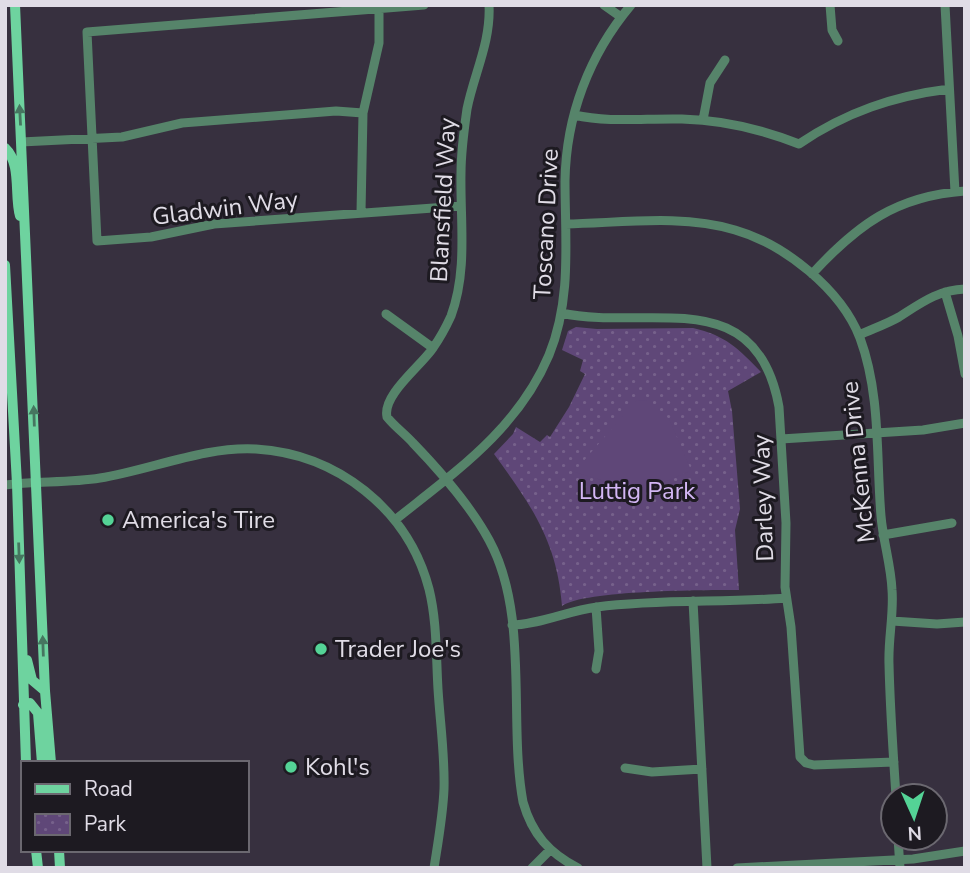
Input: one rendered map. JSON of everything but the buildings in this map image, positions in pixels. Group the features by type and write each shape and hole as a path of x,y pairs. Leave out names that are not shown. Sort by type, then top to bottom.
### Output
{"main road":[{"path":"12,5 16,27 45,691 51,761"},
{"path":"5,148 15,164 17,202 25,232"},
{"path":"5,265 8,484 20,595 26,761"},
{"path":"20,595 26,620 29,671 37,687 45,691"},
{"path":"23,705 30,703 38,713 42,761"}],"street":[{"path":"92,138 87,32 307,10 424,5"},
{"name":"Blansfield Way","path":"445,480 387,417 386,410 397,390 433,348 450,319 460,280 463,139 472,88 488,39 489,5"},
{"path":"604,5 621,17"},
{"name":"Toscano Drive","path":"395,520 493,440 520,407 550,353 561,313 567,267 566,155 574,114 592,64 631,5"},
{"path":"830,5 832,30 838,41"},
{"path":"812,274 849,236 876,217 905,203 960,191 949,89 945,5"},
{"path":"360,212 363,113 379,43 379,9"},
{"path":"703,120 710,83 725,60"},
{"path":"574,114 605,121 703,120 757,129 799,144 830,125 871,106 905,96 949,89"},
{"path":"21,142 139,135 182,123 336,111 363,113"},
{"name":"Gladwin Way","path":"92,138 97,241 151,237 214,224 461,206"},
{"name":"McKenna Drive","path":"566,224 674,222 712,224 734,229 782,251 812,274 836,300 859,335 871,378 883,535 892,583 889,662 895,782"},
{"path":"859,335 888,323 929,297 965,289"},
{"path":"944,292 958,336 965,374"},
{"name":"Darley Way","path":"561,313 596,319 692,318 723,327 753,349 771,376 779,407 786,523 784,567 800,757 806,763 814,765 894,762"},
{"path":"386,314 433,348"},
{"path":"781,439 923,430 965,423"},
{"path":"8,484 100,478 226,450 254,449 276,451 319,463 345,476 369,494 395,520 411,545 421,565 434,617 444,778 434,868"},
{"path":"445,480 476,520 494,551 506,584 512,625 521,792 531,826 550,850 578,868"},
{"path":"883,535 952,523"},
{"path":"512,625 541,622 596,607 786,598"},
{"path":"693,601 707,868"},
{"path":"596,607 596,669"},
{"path":"892,621 937,624 965,622"},
{"path":"625,768 652,772 702,769"},
{"path":"532,868 550,850"},
{"path":"737,868 899,864 965,851"}],"green space":[{"name":"Luttig Park","path":"576,327 693,328 731,344 761,372 728,391 740,509 735,530 739,590 619,594 575,601 562,606 554,562 540,525 520,490 494,454 516,427 540,442 547,435 550,437 585,374 580,371 583,360 562,350 568,331"},
{"path":"698,354 703,364 701,370 693,375 682,365"},
{"path":"648,400 669,419 691,470 660,483 633,486 574,472 636,401"}],"place":[{"name":"America's Tire","path":"108,520"},
{"name":"Trader Joe's","path":"321,649"},
{"name":"Kohl's","path":"291,767"}]}
